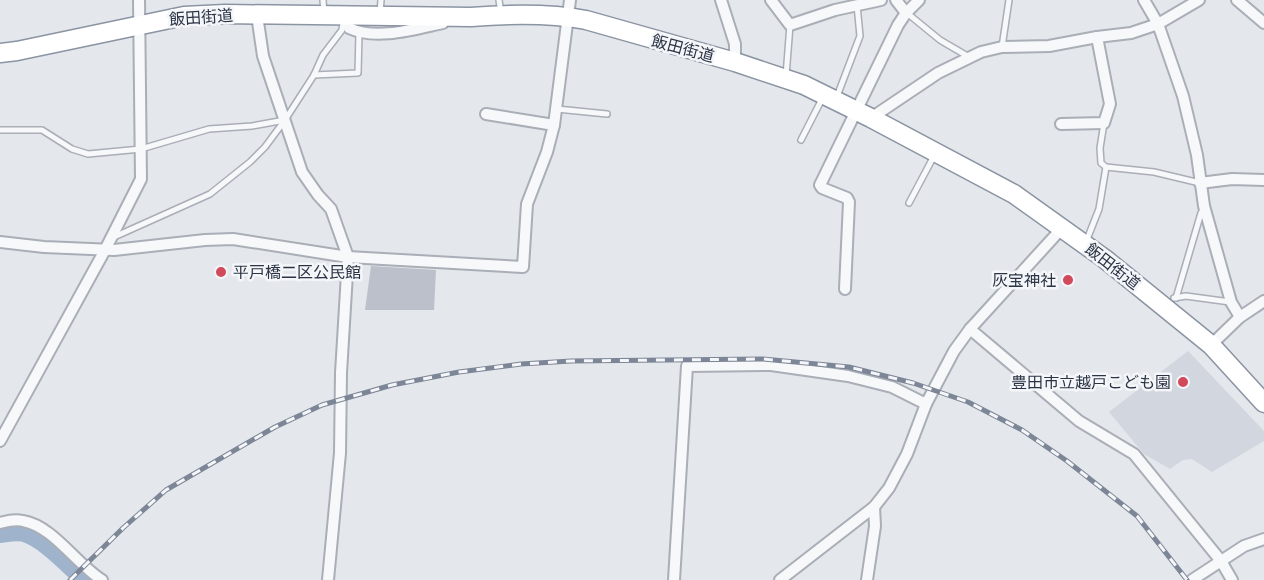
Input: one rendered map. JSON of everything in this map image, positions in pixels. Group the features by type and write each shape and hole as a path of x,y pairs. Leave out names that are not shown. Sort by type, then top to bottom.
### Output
{"highway":[{"name":"飯田街道","path":"0,53 225,7 257,15 324,8 344,15 381,8 471,17 500,7 570,8 786,78 864,114 1014,194 1170,302 1264,404"}],"street":[{"path":"0,441 3,428 105,250 141,179 139,0"},
{"path":"721,0 735,44 735,62"},
{"path":"771,0 790,25 857,2 881,0"},
{"path":"896,0 906,13"},
{"path":"845,289 849,202 847,198 822,188 820,185 864,114 898,25 919,0"},
{"path":"1144,0 1158,24 1183,96 1197,154 1204,208 1231,302 1240,317"},
{"path":"864,114 981,51 1002,47 1049,46 1131,33 1158,24 1199,0"},
{"path":"1237,0 1264,23"},
{"path":"0,242 105,250 233,239 348,257 523,267 527,204 547,152 554,125 570,8"},
{"path":"257,15 263,56 302,172 331,209 340,229 348,257 341,373 340,453 328,580"},
{"path":"344,15 349,28 358,33 390,33 471,17"},
{"path":"1061,124 1104,123 1110,104 1097,37"},
{"path":"486,114 554,125"},
{"path":"1200,183 1232,179 1264,180"},
{"path":"780,580 874,507 889,488 907,454 940,375 970,329 1063,227"},
{"path":"1210,345 1240,317 1263,304"},
{"path":"970,329 1079,421 1134,454 1221,561 1232,580"},
{"path":"674,580 687,366 771,365 848,376 892,387 926,404"},
{"path":"867,580 874,507"},
{"path":"0,523 16,520 32,523 62,545 93,575 102,580"},
{"path":"1192,580 1244,546 1264,539"}],"lane":[{"path":"1002,47 1009,0"},
{"path":"801,140 830,97 860,36 857,2"},
{"path":"906,13 940,40 969,57"},
{"path":"110,239 137,229 158,216 210,194 250,162 285,120 314,75 323,55 342,30 344,15"},
{"path":"786,78 790,25"},
{"path":"314,75 358,73 358,33"},
{"path":"557,109 607,114"},
{"path":"0,130 42,130 72,149 88,154 141,149 209,129 252,126 285,120"},
{"path":"1104,123 1100,148 1101,163 1106,167 1154,172 1200,183"},
{"path":"909,203 935,152"},
{"path":"1085,244 1099,209 1106,167"},
{"path":"1170,302 1204,208"},
{"path":"1170,302 1186,296 1231,302"}],"shaded area":[{"name":"豊田市立越戸こども園","path":"1188,351 1264,431 1264,441 1212,472 1192,459 1183,460 1170,469 1144,454 1109,412"}],"building":[{"name":"平戸橋二区公民館","path":"371,266 436,270 434,310 365,310"}],"waterway":[{"path":"0,533 18,531 32,535 49,546 86,580"}],"railway":[{"path":"70,580 166,490 275,427 322,405 392,385 459,372 521,364 571,361 763,359 849,367 913,383 968,402 1022,430 1067,461 1137,516 1187,580"}],"place":[{"name":"平戸橋二区公民館","path":"221,272"},
{"name":"灰宝神社","path":"1068,280"},
{"name":"豊田市立越戸こども園","path":"1183,382"}]}
